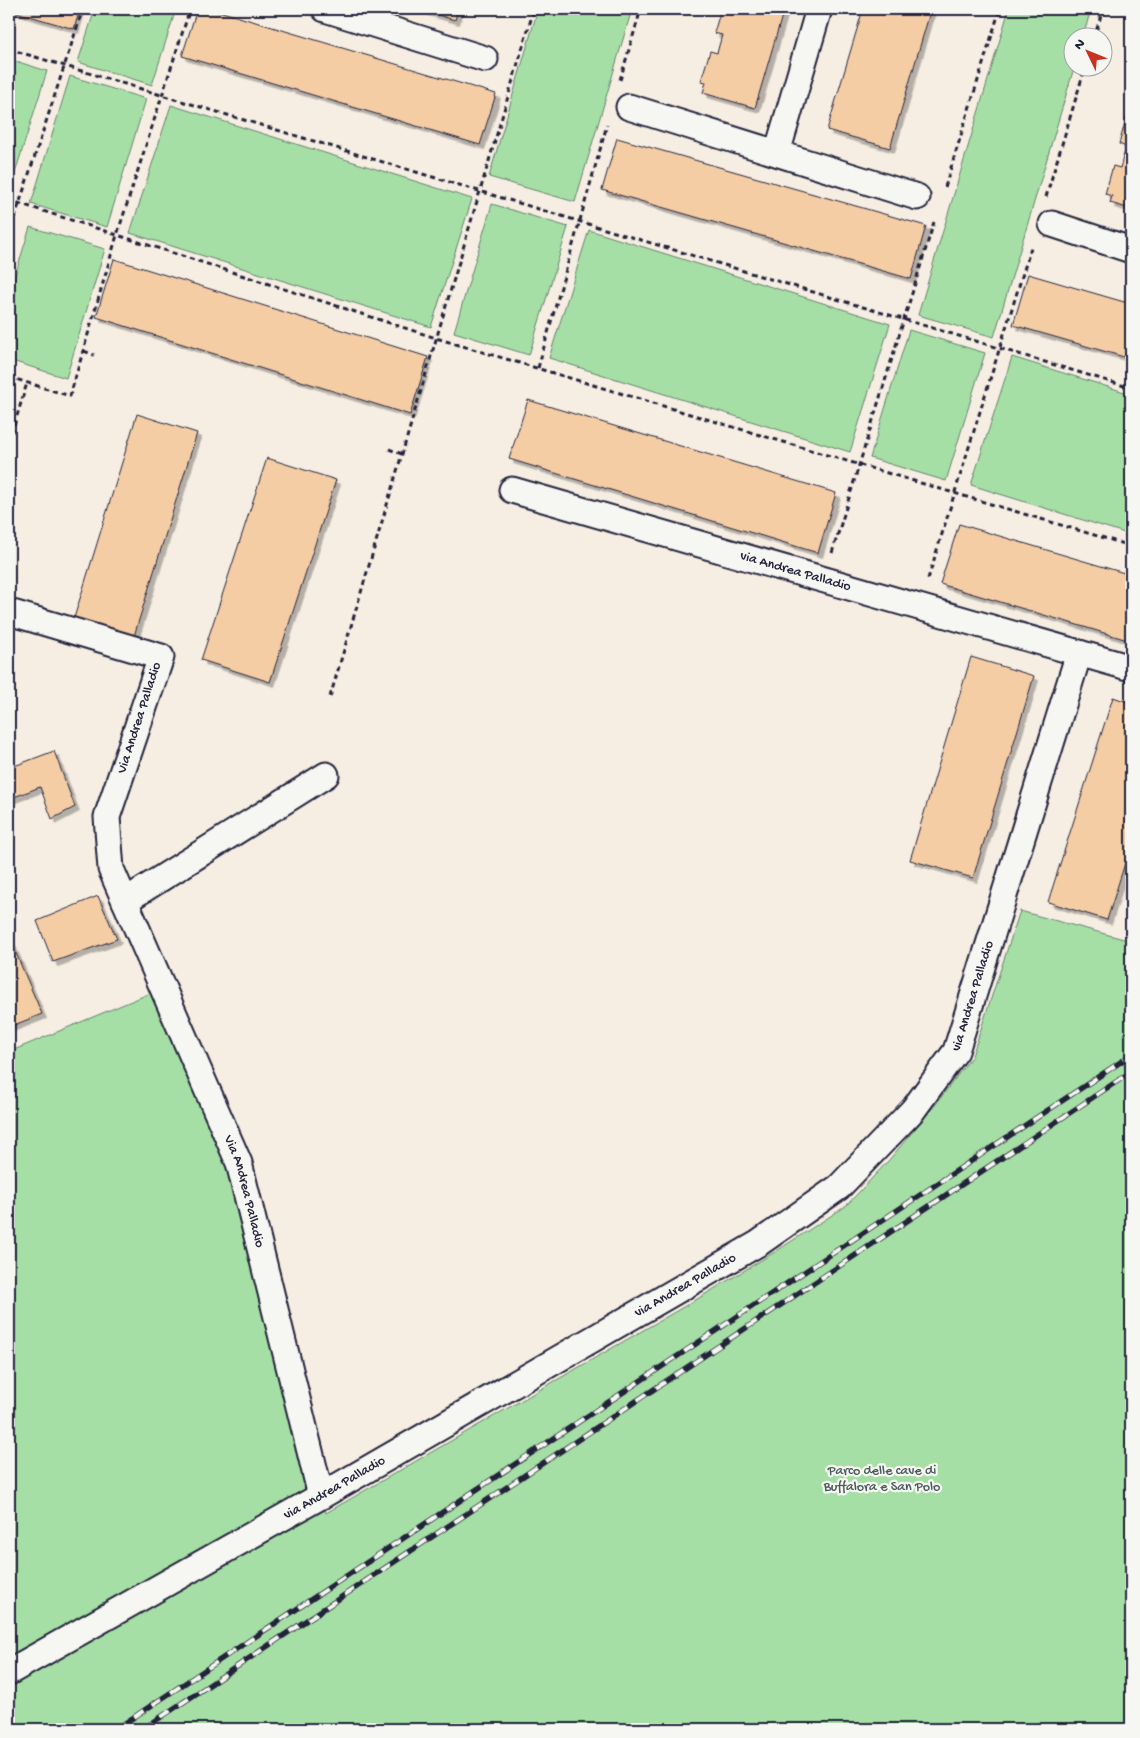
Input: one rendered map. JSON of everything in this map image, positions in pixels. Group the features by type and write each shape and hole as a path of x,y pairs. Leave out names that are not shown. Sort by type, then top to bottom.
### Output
{"street":[{"path":"326,9 353,12 485,59"},
{"path":"777,153 819,9"},
{"path":"618,114 777,153 917,197"},
{"path":"1043,231 1131,250"},
{"name":"via Andrea Palladio","path":"512,490 1131,668"},
{"name":"Via Andrea Palladio","path":"9,612 161,657 107,817 111,869 239,1162 321,1496"},
{"name":"via Andrea Palladio","path":"9,1672 321,1496 759,1243 839,1187 913,1110 956,1051 1079,653"},
{"path":"125,901 326,775"}],"path":[{"path":"9,235 63,65 83,9"},
{"path":"9,377 70,396 117,235 190,9"},
{"path":"330,697 534,9"},
{"path":"619,84 641,9"},
{"path":"943,194 1000,9"},
{"path":"1097,28 1103,9"},
{"path":"9,49 1131,388"},
{"path":"1044,201 1082,78"},
{"path":"538,368 579,221 618,114"},
{"path":"9,200 436,338 1131,546"},
{"path":"823,579 934,221"},
{"path":"919,606 999,348 1043,231"},
{"path":"84,351 94,354"},
{"path":"9,442 28,383"},
{"path":"389,449 402,454"}],"green space":[{"path":"95,9 176,9 152,85 78,62"},
{"path":"538,9 632,9 575,202 489,177"},
{"path":"1009,9 1091,9 1086,28 1062,28 1062,78 1071,78 994,337 918,315"},
{"path":"9,59 47,71 9,192"},
{"path":"70,76 146,99 107,227 31,204"},
{"path":"171,105 472,199 431,327 130,233"},
{"path":"492,204 568,227 529,355 454,332"},
{"path":"30,227 105,249 66,378 9,360 9,295"},
{"path":"589,230 890,324 850,452 549,358"},
{"path":"909,330 985,353 946,481 870,458"},
{"path":"1012,357 1131,394 1131,535 971,485"},
{"name":"Parco delle cave di Buffalora e San Polo","path":"1020,911 1131,941 1131,1729 9,1729 9,1052 153,992 233,1164 326,1513 699,1298 846,1206 889,1160 936,1104 972,1056"}],"building":[{"path":"9,9 80,9 74,29"},
{"path":"197,9 212,9 496,94 480,145 182,56"},
{"path":"417,9 458,9 455,20"},
{"path":"721,9 784,9 755,108 703,93 706,82 701,81 710,51 717,53 722,35 714,33"},
{"path":"863,9 931,9 890,148 827,130"},
{"path":"1127,116 1131,117 1131,209 1110,203 1112,196 1105,194 1113,166 1120,168 1126,147 1119,144"},
{"path":"617,138 926,226 911,279 602,190"},
{"path":"114,259 428,357 410,415 96,317"},
{"path":"1028,274 1131,304 1131,359 1013,325"},
{"path":"528,400 836,493 818,553 509,459"},
{"path":"137,414 197,433 134,636 74,618"},
{"path":"267,458 336,480 270,682 201,660"},
{"path":"959,524 1131,575 1131,641 940,584"},
{"path":"971,657 1034,676 973,878 910,860"},
{"path":"1113,697 1131,703 1131,844 1107,920 1048,902"},
{"path":"54,751 75,807 52,819 40,787 9,799 9,768"},
{"path":"98,896 117,939 53,962 37,921"},
{"path":"9,937 42,1014 9,1027"}],"railway":[{"path":"116,1729 1131,1055"},
{"path":"143,1729 1131,1072"}]}
